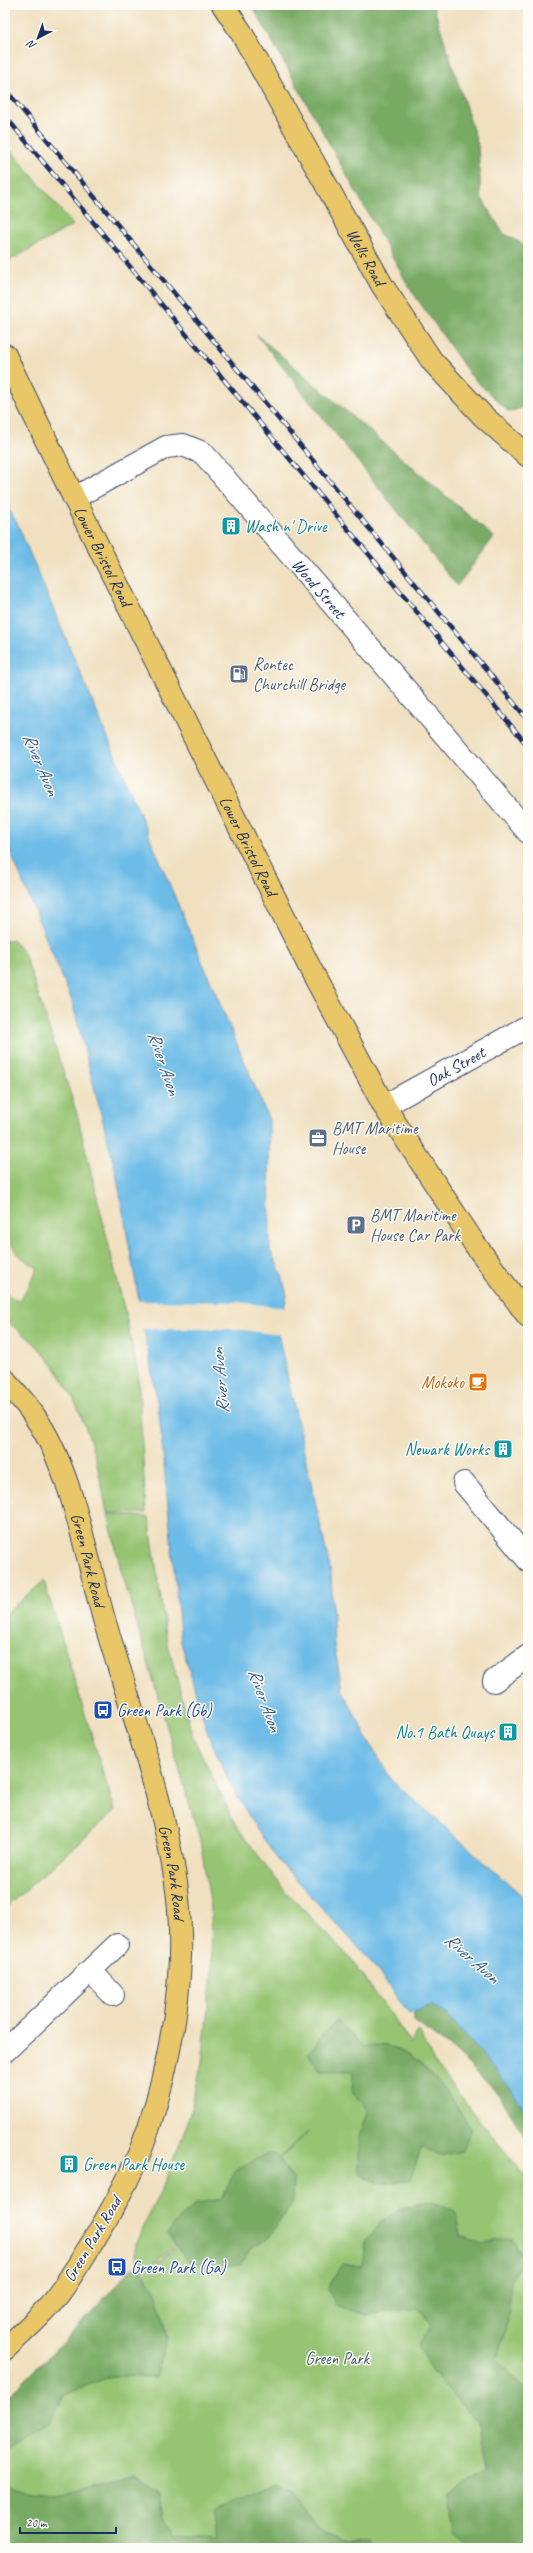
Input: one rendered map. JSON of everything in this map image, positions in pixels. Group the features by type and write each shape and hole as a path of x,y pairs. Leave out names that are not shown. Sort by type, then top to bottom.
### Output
{"main road":[{"name":"Wells Road","path":"223,5 240,32 382,284 432,361 482,416 528,456"},
{"name":"Wells Road","path":"230,5 240,32"},
{"name":"Lower Bristol Road","path":"5,355 74,498 310,968 384,1106 407,1144 474,1243 528,1316"},
{"name":"Green Park Road","path":"5,1380 36,1418 57,1460 72,1501 105,1623 154,1785 174,1866 180,1933 172,2027 163,2076 147,2131 132,2168 122,2189 62,2289 30,2326 5,2349"}],"street":[{"name":"Wood Street","path":"74,498 166,447 183,445 203,453 528,832"},
{"name":"Oak Street","path":"384,1106 528,1026"},
{"path":"464,1483 528,1560"},
{"path":"494,1681 528,1656"},
{"path":"5,2051 117,1945"},
{"path":"91,1970 113,1995"}],"green space":[{"path":"252,5 433,5 478,145 481,197 503,233 526,246 528,229 528,406 509,412 471,376 409,287"},
{"path":"5,143 73,225 5,263"},
{"path":"256,334 494,537 457,586"},
{"path":"5,940 12,940 24,953 77,1114 124,1308 138,1373 146,1513 107,1513 92,1445 65,1382 52,1363 36,1345 5,1320 5,1293 20,1302 38,1268 26,1261 17,1253 10,1243 5,1229"},
{"name":"Green Park","path":"108,1514 149,1517 167,1642 193,1737 235,1824 285,1891 351,1959 411,2043 419,2031 436,2066 528,2180 528,2548 5,2548 5,2398 48,2358 310,2131 137,2278 136,2242 162,2189 188,2122 202,2062 212,1972 211,1908 200,1840 121,1570"},
{"path":"44,1581 115,1811 5,1908 5,1614"},
{"path":"440,1993 528,2102 528,2142 499,2095 456,2052 414,2021 413,2000"},
{"path":"336,2021 363,2046 384,2045 401,2052 414,2059 436,2079 471,2128 463,2151 439,2156 422,2146 410,2181 379,2183 359,2173 359,2139 368,2112 352,2091 353,2071 320,2071 308,2053"},
{"path":"277,2154 293,2180 292,2203 267,2240 251,2248 240,2265 212,2268 187,2261 167,2233 195,2203 222,2199 236,2169 265,2155"},
{"path":"432,2202 456,2212 460,2236 483,2243 511,2238 524,2258 510,2281 510,2310 497,2361 528,2393 528,2548 472,2548 454,2533 449,2498 486,2472 480,2424 438,2378 418,2347 431,2326 418,2308 366,2315 335,2305 328,2288 342,2264 362,2266 365,2241 382,2222 401,2207"},
{"path":"137,2263 158,2295 167,2339 155,2377 112,2376 64,2394 51,2422 5,2449 5,2398 48,2358"},
{"path":"136,2474 160,2493 163,2519 174,2539 218,2542 213,2513 272,2482 289,2490 320,2533 347,2545 368,2541 376,2548 5,2548 5,2488 54,2498"}],"water":[{"name":"River Avon","path":"5,503 17,523 269,1120 270,1250 282,1275 287,1296 278,1334 331,1573 334,1645 342,1689 368,1740 391,1779 528,1901 528,2115 511,2089 448,2015 430,2005 409,2014 369,1959 278,1860 256,1828 229,1781 208,1734 181,1642 159,1412 116,1172 72,1001 5,839"}],"pier":[{"path":"138,1301 238,1302 286,1308 281,1335 236,1329 143,1329"}],"railway":[{"path":"5,89 528,720"},
{"path":"5,116 528,746"}],"place":[{"name":"Wash n' Drive","path":"231,526"},
{"name":"Rontec Churchill Bridge","path":"239,674"},
{"name":"BMT Maritime House","path":"318,1138"},
{"name":"BMT Maritime House Car Park","path":"356,1225"},
{"name":"Mokoko","path":"478,1382"},
{"name":"Newark Works","path":"503,1449"},
{"name":"Green Park (Gb)","path":"103,1710"},
{"name":"No.1 Bath Quays","path":"508,1732"},
{"name":"Green Park House","path":"69,2164"},
{"name":"Green Park (Ga)","path":"117,2267"}]}
